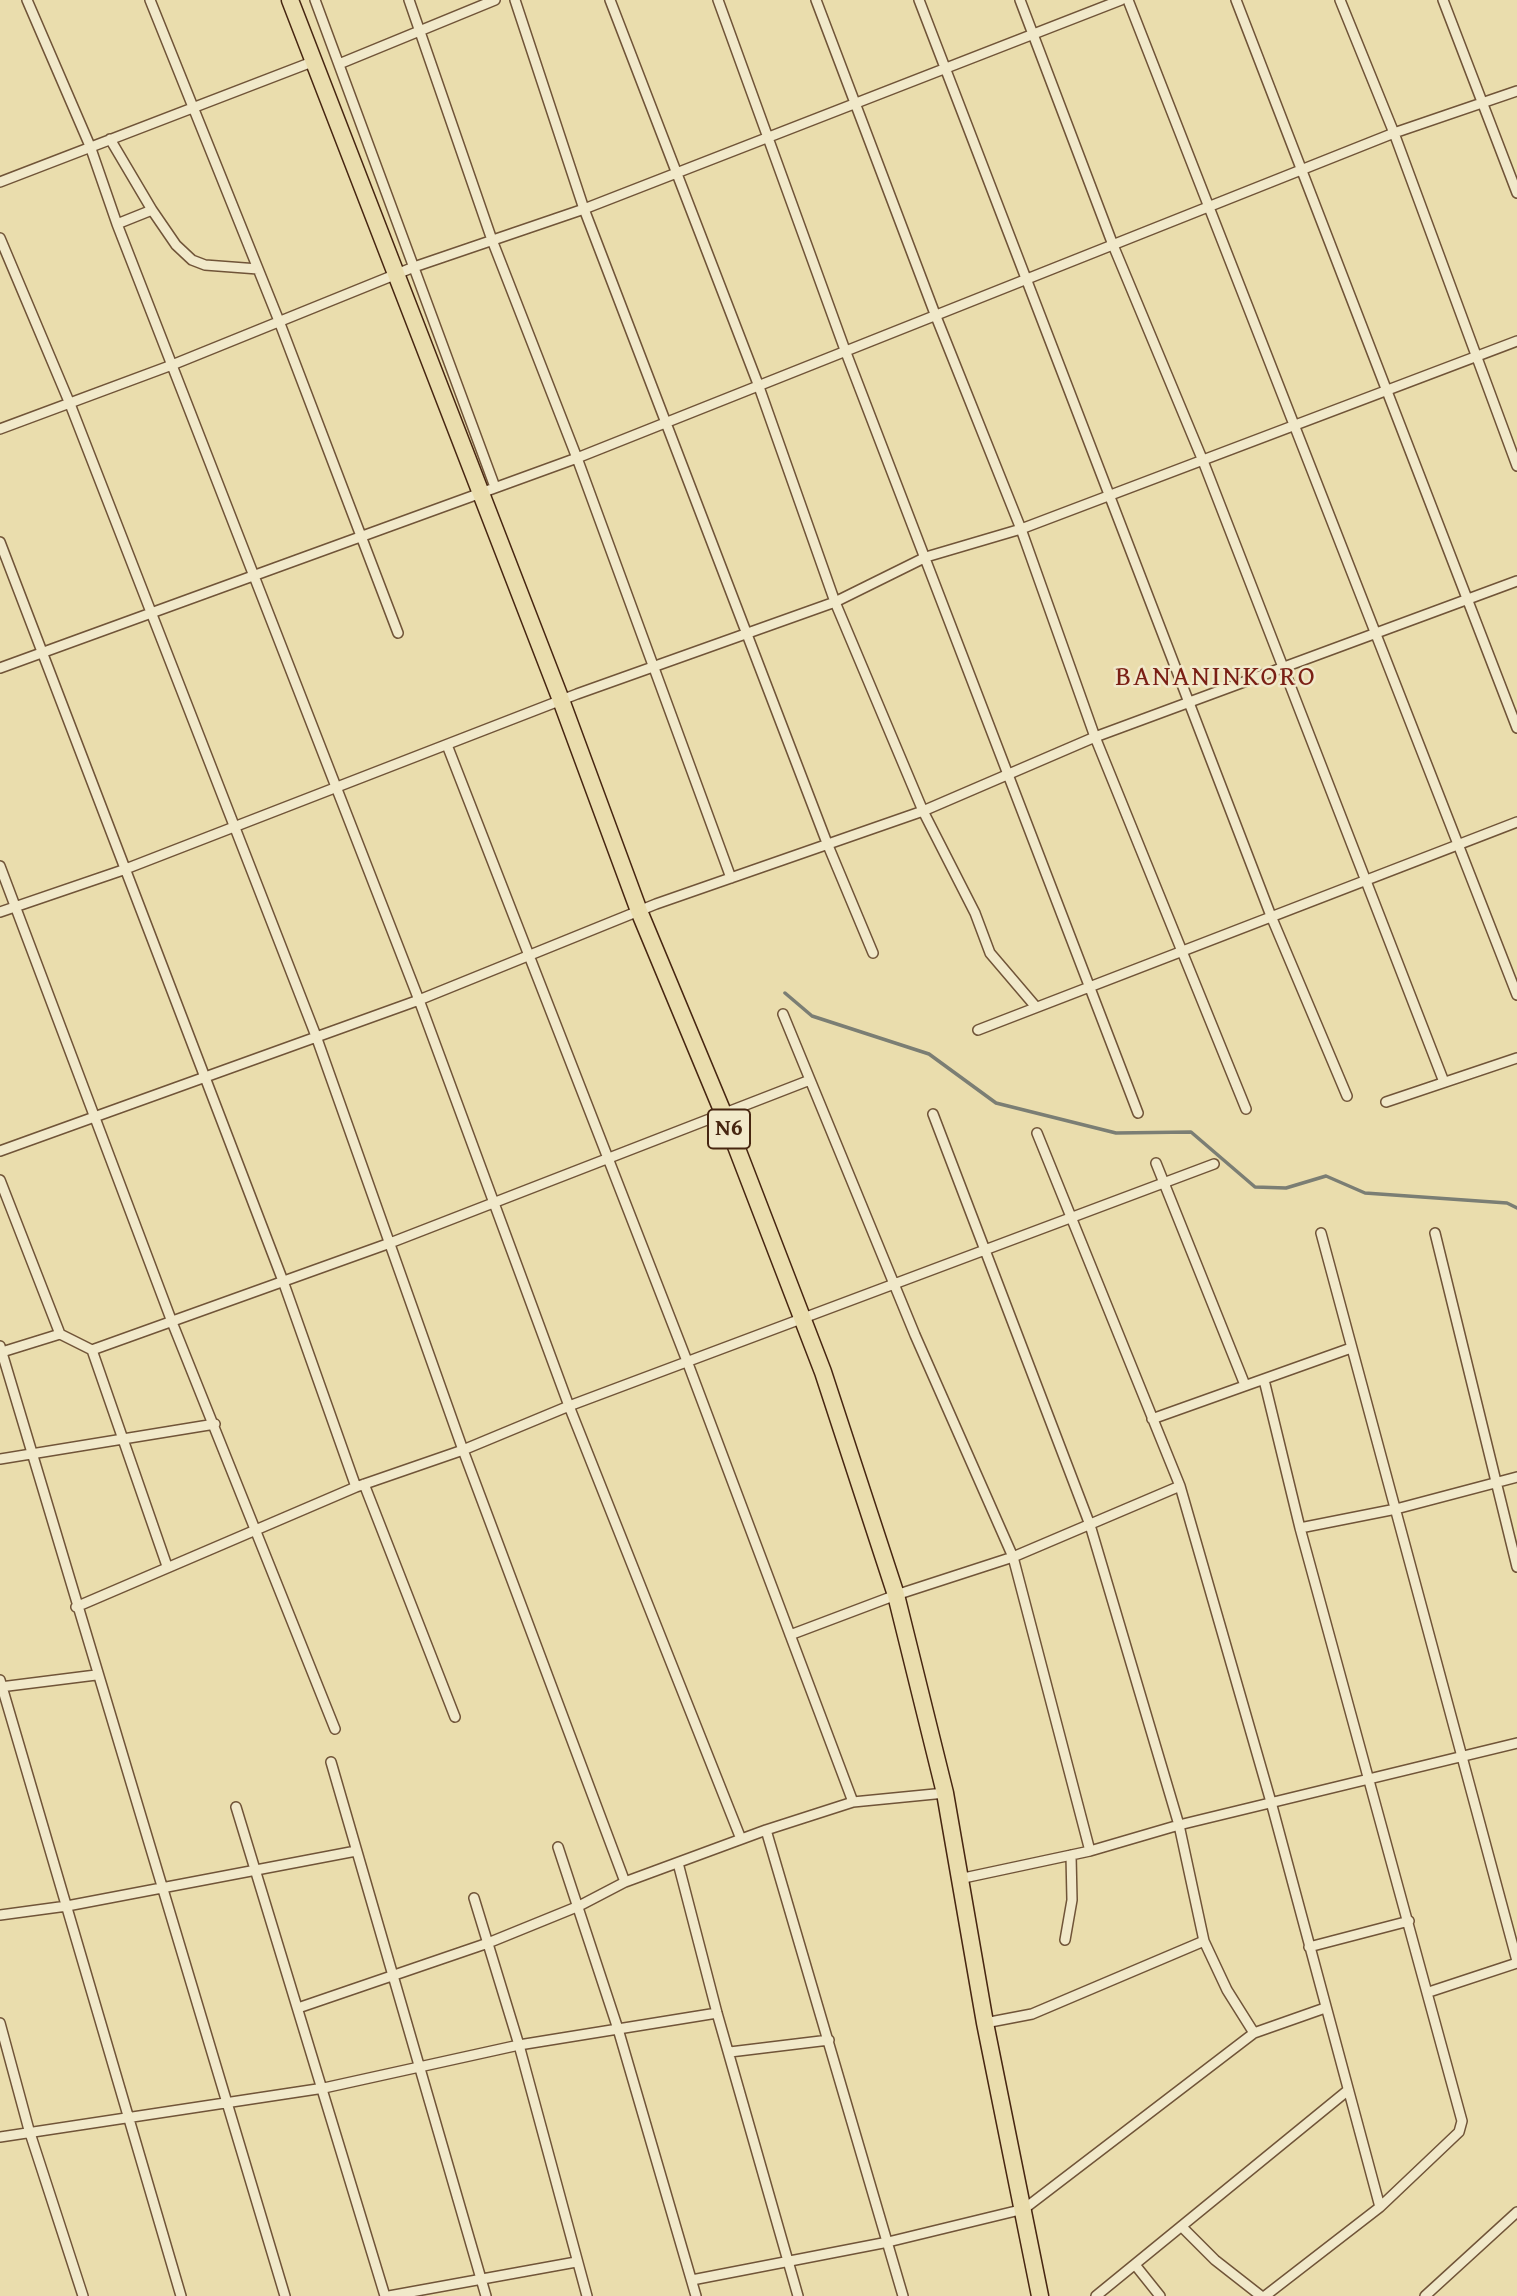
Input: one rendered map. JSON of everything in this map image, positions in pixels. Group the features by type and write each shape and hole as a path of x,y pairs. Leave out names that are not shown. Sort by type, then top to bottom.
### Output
{"highway":[{"name":"N6","path":"290,0 394,275 488,489 561,700 639,911 724,1115 802,1317 896,1595 945,1793 985,2023 1040,2296"}],"street":[{"path":"27,0 90,146 117,224 419,1000 569,1406 741,1839"},
{"path":"150,0 279,321 398,633"},
{"path":"315,0 414,267 488,489"},
{"path":"410,0 492,240 577,458 731,878"},
{"path":"339,64 495,0"},
{"path":"515,0 584,209 827,843 873,953"},
{"path":"610,0 758,384 835,603 923,811 975,913 990,953 1036,1007"},
{"path":"718,0 845,350 1138,1113"},
{"path":"816,0 853,103 1021,528 1095,737 1246,1109"},
{"path":"919,0 1271,916 1347,1096"},
{"path":"1020,0 1113,245 1203,461 1444,1082"},
{"path":"0,429 172,365 414,267 584,209 1121,0"},
{"path":"1128,0 1293,428 1517,995"},
{"path":"1236,0 1300,172 1517,728"},
{"path":"1340,0 1394,133 1517,467"},
{"path":"1443,0 1517,193"},
{"path":"0,182 312,61"},
{"path":"0,668 577,458 1394,133 1517,91"},
{"path":"110,139 152,210 176,245 192,260 205,265 258,269"},
{"path":"117,224 152,210"},
{"path":"0,238 70,404 149,614 316,1037 463,1450 625,1882"},
{"path":"0,912 124,870 561,700 835,603 926,557 1021,528 1110,496 1517,341"},
{"path":"0,542 360,1485 454,1717"},
{"path":"0,1151 419,1000 639,911 923,811 1008,772 1095,737 1517,581"},
{"path":"447,745 530,955 606,1161 687,1361 853,1802"},
{"path":"978,1030 1182,949 1517,822"},
{"path":"0,866 172,1322 335,1729"},
{"path":"783,1014 894,1285 1013,1557 1090,1851"},
{"path":"1386,1102 1517,1058"},
{"path":"92,1350 390,1243 810,1080"},
{"path":"933,1114 1090,1525 1179,1825 1204,1941 1227,1990 1254,2033"},
{"path":"1037,1133 1180,1486 1271,1802 1380,2207"},
{"path":"1156,1163 1245,1385"},
{"path":"76,1607 360,1485 463,1450 569,1406 802,1317 1214,1164"},
{"path":"0,1180 60,1334"},
{"path":"1321,1233 1517,1962 1429,1992"},
{"path":"1436,1233 1517,1567"},
{"path":"167,1566 92,1350 60,1334 1,1349 96,1675 285,2296"},
{"path":"1152,1419 1351,1348"},
{"path":"1182,2227 1214,2260 1263,2296 1380,2207 1460,2132 1462,2121 1371,1778 1300,1528 1264,1380"},
{"path":"0,1459 215,1424"},
{"path":"1300,1528 1396,1508 1517,1477"},
{"path":"790,1635 896,1595 1013,1557 1180,1486"},
{"path":"96,1675 1,1685 180,2296"},
{"path":"959,1879 1090,1851 1179,1825 1517,1743"},
{"path":"331,1762 486,2296"},
{"path":"298,2008 488,1943 579,1906 625,1882 766,1830 853,1802 945,1793"},
{"path":"236,1808 387,2296 576,2262"},
{"path":"766,1830 903,2296"},
{"path":"558,1847 618,2029 696,2296"},
{"path":"0,1915 67,1906 356,1852"},
{"path":"1065,1940 1072,1900 1071,1855"},
{"path":"678,1863 717,2013 798,2296"},
{"path":"474,1898 519,2045 587,2296"},
{"path":"1309,1947 1409,1921"},
{"path":"985,2023 1032,2014 1204,1941"},
{"path":"691,2280 888,2242 1024,2209 1254,2033 1325,2008"},
{"path":"0,2137 29,2130 228,2104 324,2088 519,2045 717,2013"},
{"path":"0,2023 29,2130 83,2296"},
{"path":"730,2052 829,2040"},
{"path":"1096,2296 1347,2091"},
{"path":"1425,2296 1517,2212"},
{"path":"1136,2266 1160,2296"}],"waterway":[{"path":"785,993 812,1016 929,1054 996,1103 1116,1133 1191,1132 1255,1187 1286,1188 1326,1176 1365,1193 1507,1203 1517,1208"}],"district":[{"name":"BANANINKORO","path":"1216,678"}]}
